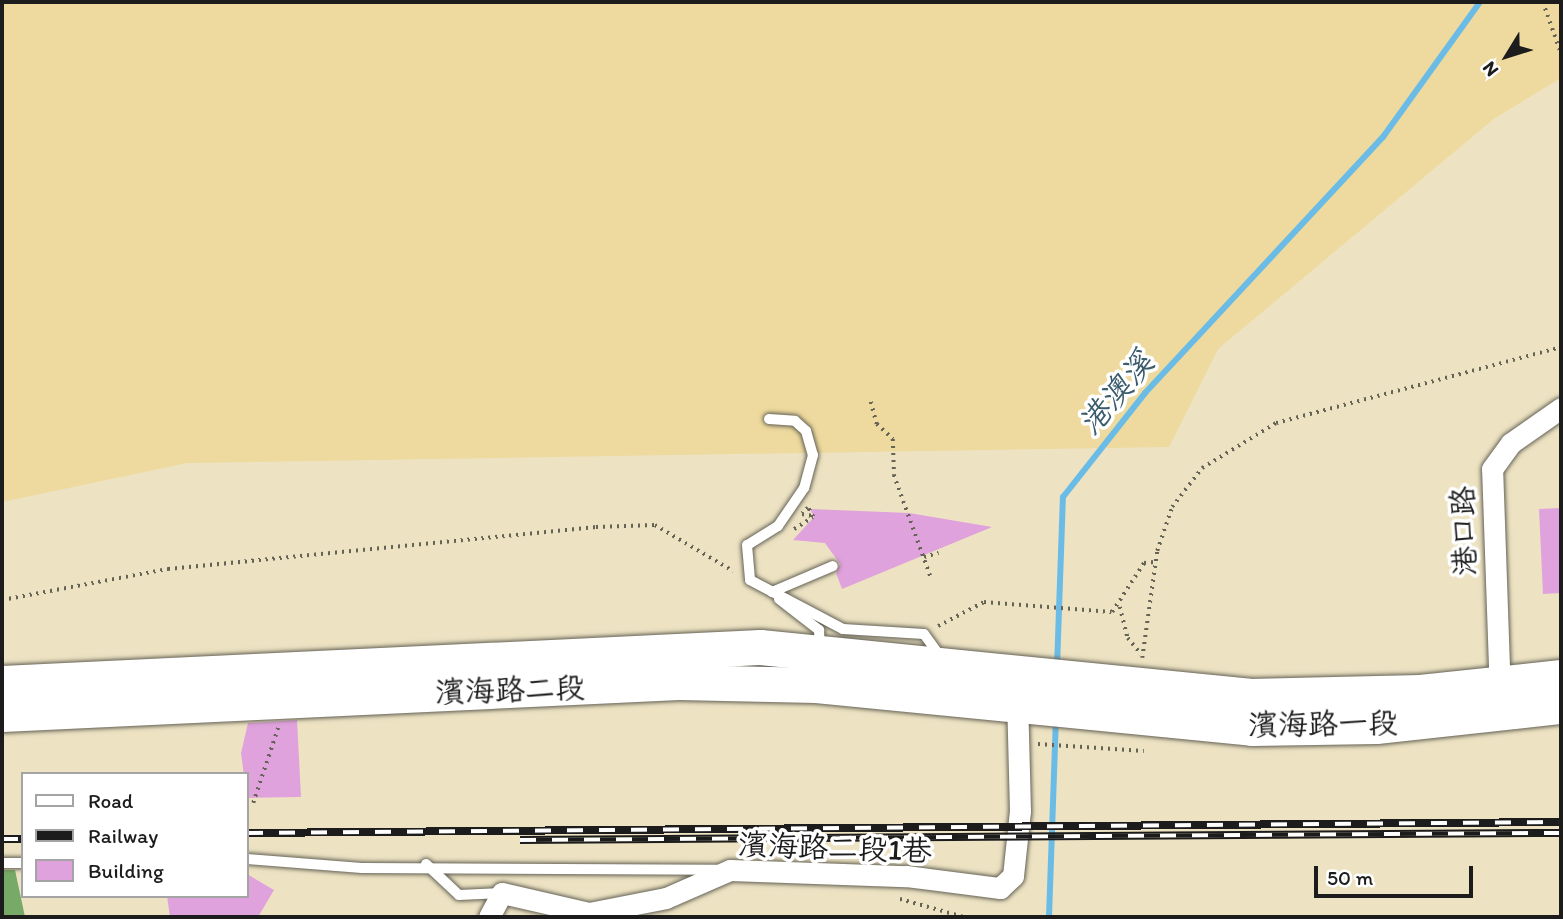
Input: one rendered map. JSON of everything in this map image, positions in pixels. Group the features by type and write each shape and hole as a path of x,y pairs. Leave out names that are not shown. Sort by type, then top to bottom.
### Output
{"main road":[{"name":"濱海路二段","path":"7,698 279,693 425,679 678,667 821,636 948,667 1017,689"},
{"name":"濱海路二段","path":"678,667 816,685 1017,689"},
{"name":"濱海路一段","path":"1500,699 1561,677"},
{"name":"濱海路一段","path":"1017,689 1252,727 1500,699 1561,706"}],"street":[{"name":"港口路","path":"1500,699 1492,469 1511,443 1561,408"},
{"name":"濱海路二段1巷","path":"502,893 589,913 666,898 730,870 906,876 1000,888 1013,876 1020,811 1017,689"},
{"path":"489,917 502,893"}],"lane":[{"path":"769,419 795,421 806,431 813,455 804,488 778,527 747,545 750,580 772,592 819,630 821,636"},
{"path":"772,592 833,566"},
{"path":"772,592 821,636"},
{"path":"821,636 843,629 924,634 948,667"},
{"path":"248,859 362,868 426,864 730,870"},
{"path":"2,863 21,863"},
{"name":"濱海路二段1巷","path":"426,864 459,895 502,893"}],"path":[{"path":"1543,2 1561,53"},
{"path":"1140,668 1154,562 1172,507 1202,468 1276,424 1561,347"},
{"path":"872,402 877,424 893,439 894,475 931,578"},
{"path":"808,508 802,514 813,516"},
{"path":"2,600 168,569 655,525 750,580"},
{"path":"924,557 938,552"},
{"path":"1142,656 1128,638 1120,607 1144,563 1154,562"},
{"path":"924,634 984,602 1022,602 1099,611 1120,607"},
{"path":"253,803 279,693"},
{"path":"1031,743 1144,751"}],"green space":[{"path":"2,870 15,870 25,917 2,917"}],"sand":[{"path":"2,2 1561,2 1561,78 1495,118 1218,349 1169,447 187,463 2,502"}],"building":[{"path":"1561,508 1561,593 1543,594 1539,509"},
{"path":"810,509 909,513 992,527 842,589 836,573 840,564 825,543 793,540 814,517"},
{"path":"297,720 301,797 248,798 248,772 244,772 241,753 248,723"},
{"path":"248,875 274,890 258,917 170,917 167,898 248,898"}],"waterway":[{"name":"港澳溪","path":"1057,667 1063,497 1145,393 1383,137 1480,2"},
{"name":"港澳溪","path":"1049,917 1056,720"}],"railway":[{"path":"248,833 1561,822"},
{"path":"520,840 1561,833"},
{"path":"2,839 21,839"}]}
